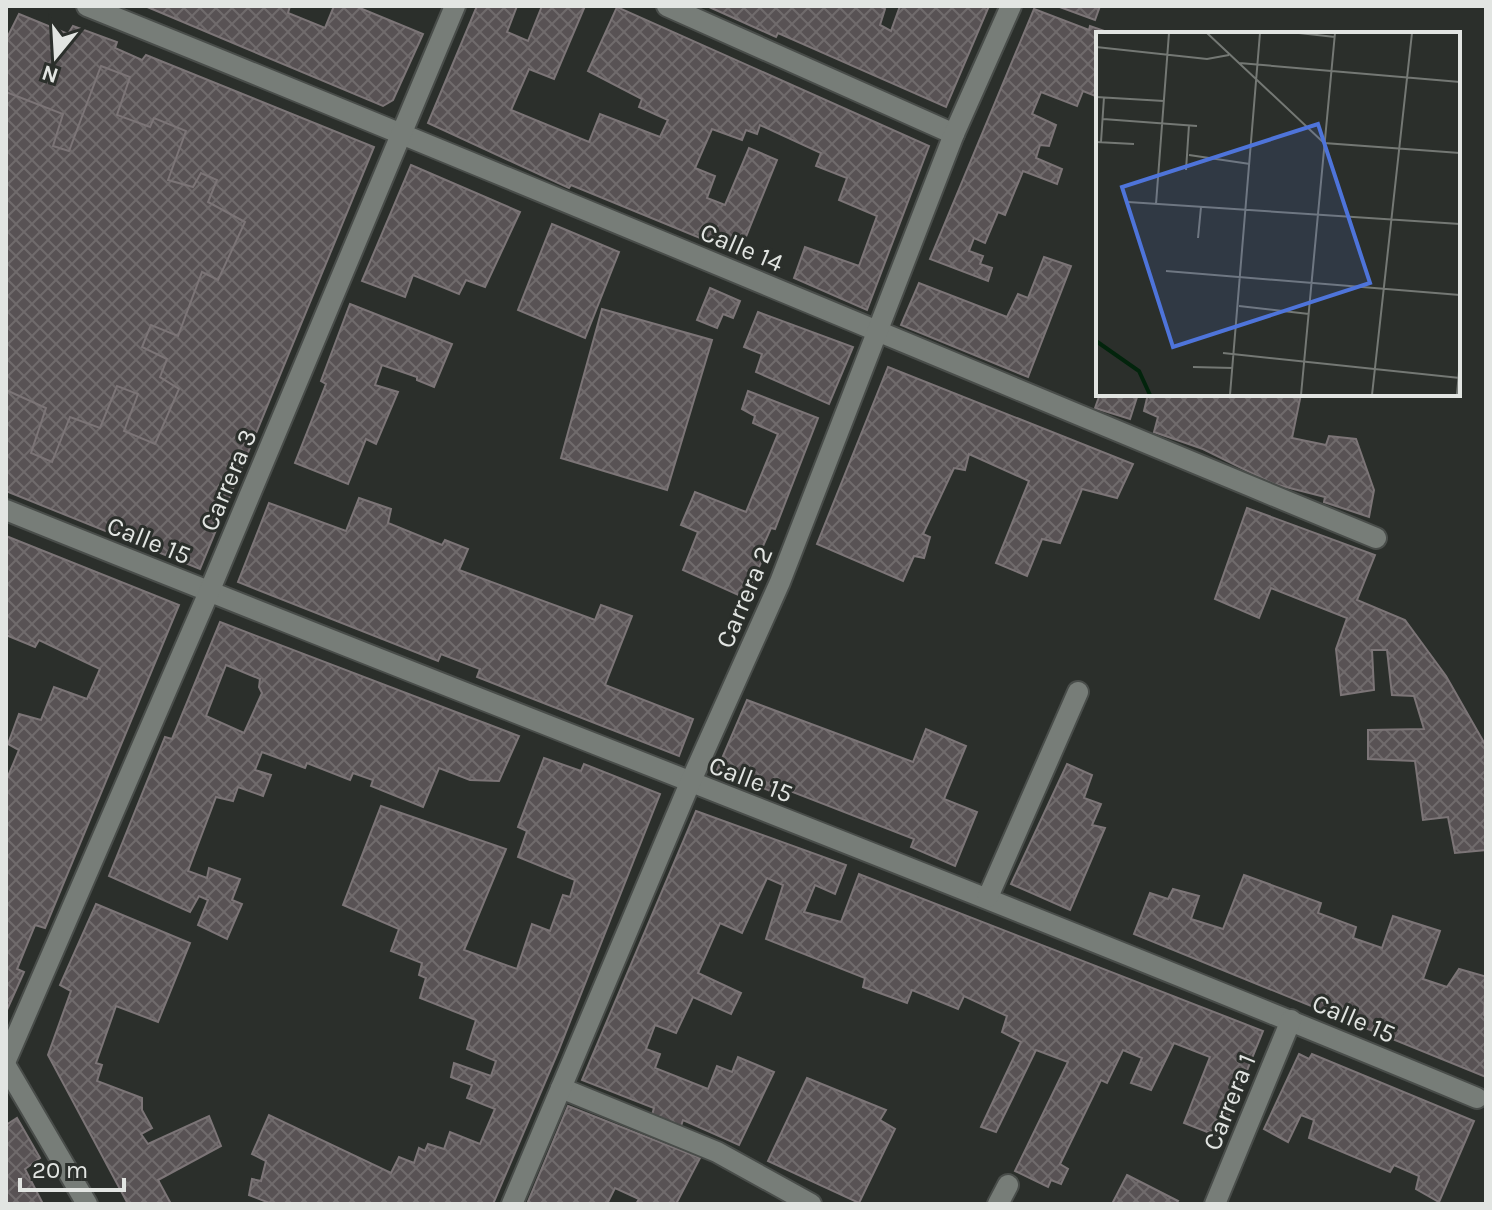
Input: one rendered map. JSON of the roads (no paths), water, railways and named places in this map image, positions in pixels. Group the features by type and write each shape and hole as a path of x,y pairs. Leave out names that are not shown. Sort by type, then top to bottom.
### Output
{"street":[{"name":"Calle 14","path":"87,6 401,132 1376,538"},
{"name":"Carrera 3","path":"6,1060 209,592 455,6"},
{"path":"667,6 954,134"},
{"name":"Carrera 2","path":"512,1204 690,783 780,582 954,134 1011,6"},
{"name":"Calle 15","path":"6,510 690,783 988,897 1477,1098"},
{"path":"988,897 1078,692"},
{"name":"Carrera 1","path":"1215,1204 1291,1020"},
{"path":"6,1066 87,1204"},
{"path":"561,1088 717,1152 811,1204"},
{"path":"998,1204 1008,1185"}]}
